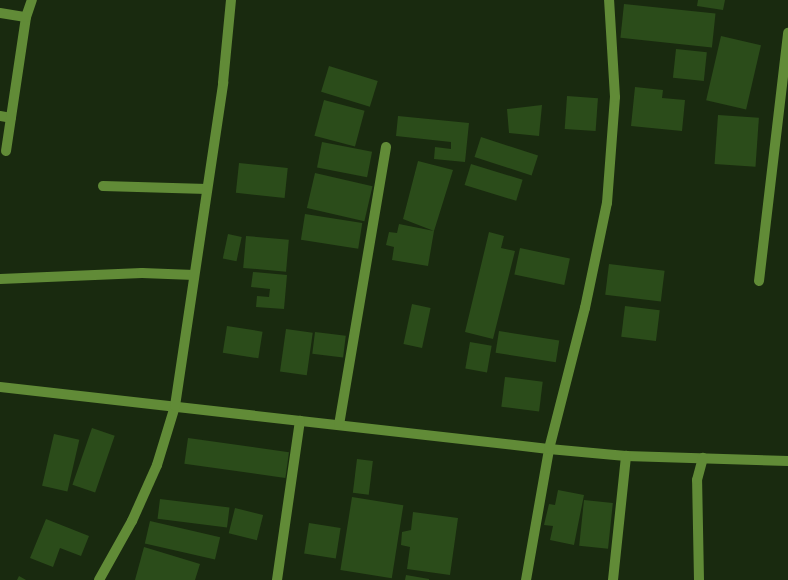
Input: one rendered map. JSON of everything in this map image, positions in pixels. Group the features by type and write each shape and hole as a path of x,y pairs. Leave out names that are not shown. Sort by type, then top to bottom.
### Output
{"street":[{"path":"6,151 26,16 32,0"},
{"path":"98,580 132,521 157,465 175,406 224,83 231,0"},
{"path":"526,580 549,449 585,308 607,202 615,97 609,0"},
{"path":"0,13 26,16"},
{"path":"759,281 788,33"},
{"path":"0,116 11,118"},
{"path":"339,425 386,146"},
{"path":"103,186 208,189"},
{"path":"0,279 142,273 194,275"},
{"path":"0,387 549,449 626,456 788,461"},
{"path":"277,580 300,421"},
{"path":"613,580 626,456"},
{"path":"699,580 697,480 703,458"}],"building":[{"path":"698,0 725,0 723,10 697,6"},
{"path":"624,4 715,14 712,47 620,38"},
{"path":"721,36 761,45 746,110 706,100"},
{"path":"676,49 707,52 704,81 673,78"},
{"path":"329,66 378,81 370,107 321,92"},
{"path":"635,87 663,90 662,98 685,100 682,131 631,126"},
{"path":"567,96 598,98 596,131 565,129"},
{"path":"324,100 365,111 355,147 314,136"},
{"path":"542,105 539,136 509,133 507,109"},
{"path":"718,115 759,118 755,167 715,164"},
{"path":"398,116 469,123 465,162 434,159 435,147 451,149 451,142 396,136"},
{"path":"481,137 538,156 532,176 475,157"},
{"path":"322,142 372,152 367,177 317,168"},
{"path":"418,161 453,170 434,231 403,219"},
{"path":"239,163 288,168 285,198 236,193"},
{"path":"471,164 523,180 516,201 465,185"},
{"path":"315,173 372,186 364,221 307,208"},
{"path":"305,214 362,223 358,249 301,240"},
{"path":"399,224 434,231 428,266 392,260 394,247 386,245 389,232 397,233"},
{"path":"489,232 504,236 501,248 515,251 493,339 465,332"},
{"path":"228,234 242,237 236,261 223,258"},
{"path":"246,236 289,240 286,272 243,268"},
{"path":"520,248 570,259 564,285 514,274"},
{"path":"609,264 665,271 661,302 605,295"},
{"path":"253,272 287,275 284,309 256,307 257,296 269,297 270,289 251,287"},
{"path":"412,304 431,308 422,348 403,344"},
{"path":"625,306 660,310 656,341 621,337"},
{"path":"227,326 263,332 258,358 223,353"},
{"path":"286,329 313,333 307,375 280,372"},
{"path":"499,331 559,341 556,362 496,353"},
{"path":"315,332 346,336 343,358 312,354"},
{"path":"470,342 492,346 487,372 465,369"},
{"path":"505,377 543,382 539,411 501,407"},
{"path":"92,428 115,436 95,493 72,485"},
{"path":"54,434 79,440 67,491 42,486"},
{"path":"188,438 289,452 285,478 184,464"},
{"path":"357,459 373,461 369,495 353,493"},
{"path":"558,490 584,495 574,545 550,540 553,526 544,525 549,504 555,505"},
{"path":"352,497 403,505 392,578 340,570"},
{"path":"160,499 229,508 227,527 158,519"},
{"path":"584,500 613,503 608,549 579,546"},
{"path":"235,508 263,515 257,540 229,533"},
{"path":"413,512 458,518 450,575 407,569 410,547 401,545 402,532 411,530"},
{"path":"46,519 89,536 81,556 60,548 53,567 30,558"},
{"path":"150,521 220,537 215,560 145,543"},
{"path":"309,523 341,528 336,559 304,554"},
{"path":"144,547 200,564 195,580 135,580"},
{"path":"406,575 429,579 429,580 405,580"},
{"path":"19,576 26,580 17,580"}]}
